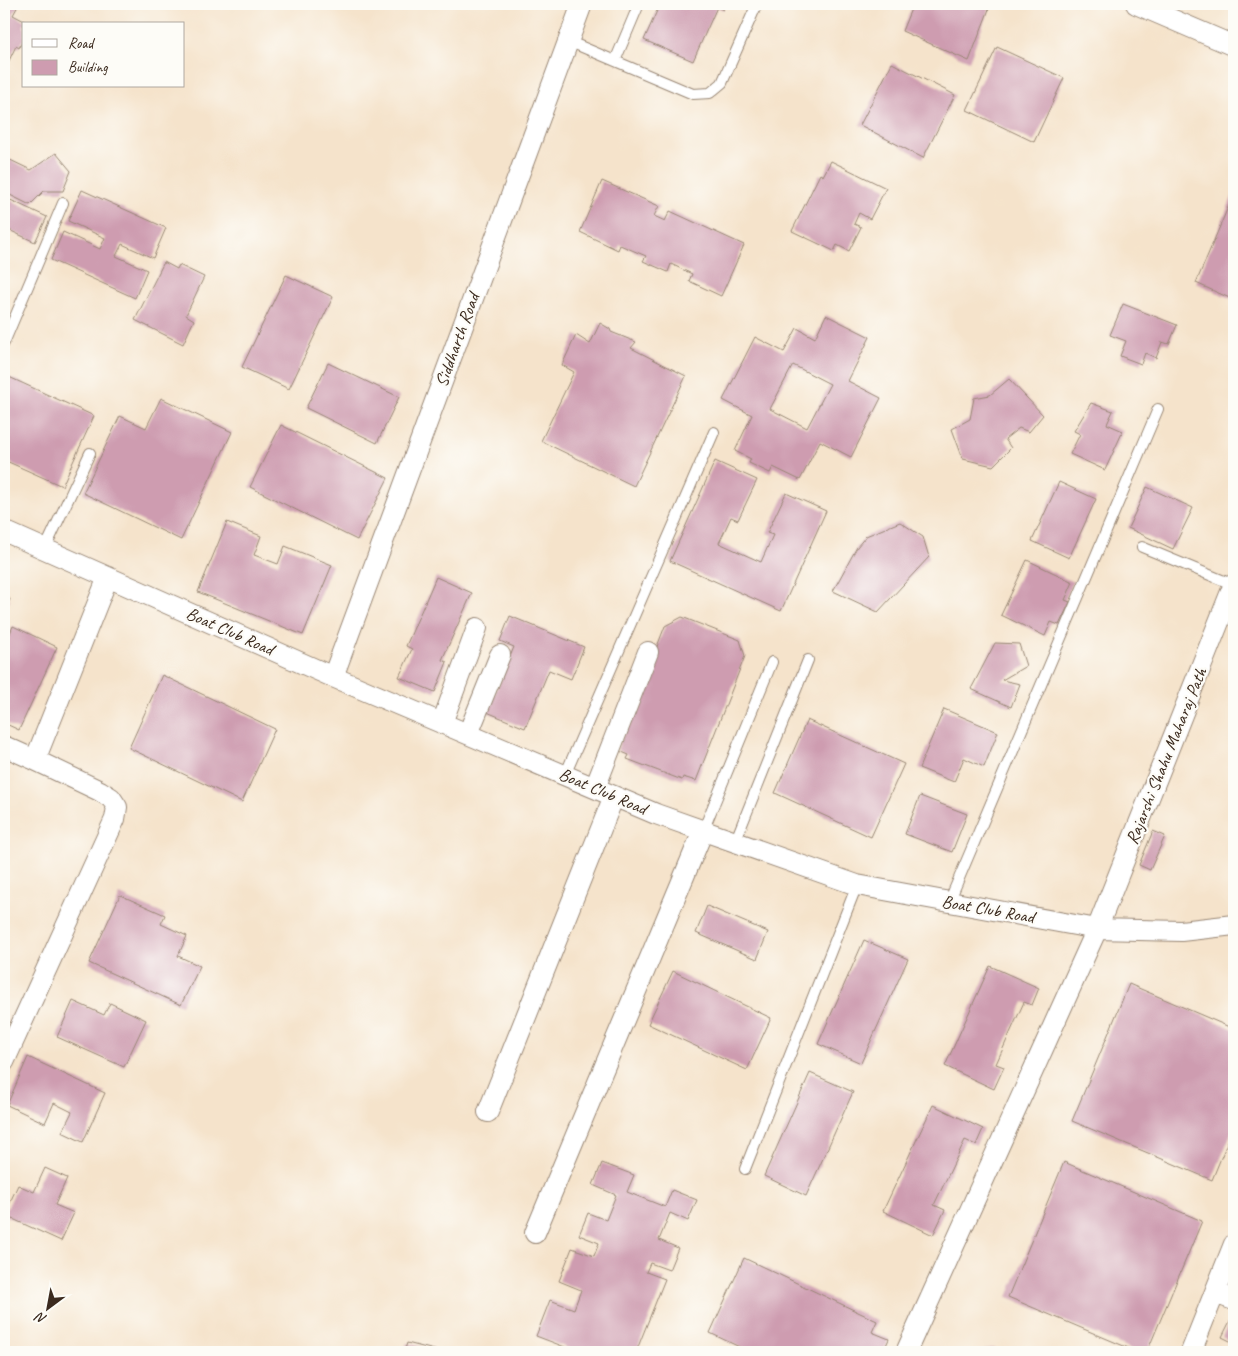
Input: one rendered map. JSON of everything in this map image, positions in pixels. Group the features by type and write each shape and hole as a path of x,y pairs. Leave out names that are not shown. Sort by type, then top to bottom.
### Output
{"street":[{"name":"Siddharth Road","path":"333,677 582,4"},
{"path":"1136,4 1234,46"},
{"name":"Boat Club Road","path":"4,531 333,677 656,814 858,885 1097,929 1182,931 1234,925"},
{"path":"35,760 108,577"},
{"name":"Rajarshi Shahu Maharaj Path","path":"906,1352 1097,929 1234,584"},
{"path":"442,723 477,628"},
{"path":"595,788 648,652"},
{"path":"468,734 500,655"},
{"path":"4,746 100,790 111,798 116,808 115,819 4,1062"},
{"path":"488,1112 614,796"},
{"path":"534,1233 703,831"},
{"path":"1191,1352 1234,1244"},
{"path":"1215,1293 1234,1300"}],"lane":[{"path":"615,61 639,4"},
{"path":"568,41 694,94 710,93 722,83 757,4"},
{"path":"4,343 63,203"},
{"path":"949,902 1158,409"},
{"path":"565,775 714,432"},
{"path":"46,549 90,453"},
{"path":"1142,546 1234,584"},
{"path":"735,842 808,660"},
{"path":"703,831 772,662"},
{"path":"745,1169 858,885"}],"building":[{"path":"8,4 19,4 13,15 26,22 22,22 22,42 19,48 16,46 4,71 4,12"},
{"path":"660,4 726,4 723,10 717,7 693,61 644,40"},
{"path":"913,4 991,4 969,61 902,31"},
{"path":"997,47 1064,78 1034,142 967,110"},
{"path":"892,63 955,95 923,158 860,125"},
{"path":"56,153 71,171 63,191 44,191 30,205 4,192 4,157 31,170"},
{"path":"831,161 886,188 870,219 859,213 854,224 861,227 849,251 837,245 834,251 792,231 820,174 823,176"},
{"path":"602,181 659,206 654,216 665,221 670,211 744,245 721,296 689,281 692,274 671,264 668,272 643,261 646,256 620,245 618,250 580,232"},
{"path":"82,190 166,228 153,258 122,244 116,256 147,270 135,298 51,260 63,232 100,249 105,238 68,221"},
{"path":"1234,193 1234,300 1196,283"},
{"path":"4,197 47,217 35,242 9,230 7,234 4,233"},
{"path":"164,262 177,269 179,265 204,277 186,315 194,320 183,344 135,320"},
{"path":"286,275 333,297 289,389 242,367"},
{"path":"1123,304 1177,325 1169,344 1162,342 1156,358 1145,353 1141,364 1120,356 1126,341 1110,335"},
{"path":"826,315 870,337 848,381 881,398 851,457 820,441 800,480 773,467 770,473 749,463 751,459 735,451 752,415 723,400 755,337 784,352 797,328 815,338","holes":["793,365 830,384 807,428 770,409"]},
{"path":"600,323 610,329 611,332 636,342 631,348 686,376 634,486 541,441 574,372 562,365 576,335 590,344"},
{"path":"328,363 399,397 377,443 306,408"},
{"path":"9,377 94,416 62,486 4,460 4,389"},
{"path":"1009,379 1043,415 1029,432 1019,428 1005,439 1011,448 993,466 963,459 952,429 970,419 974,398 990,395"},
{"path":"161,398 232,432 181,540 83,493 120,416 146,428"},
{"path":"1091,403 1113,411 1107,424 1123,431 1105,470 1070,454 1080,434 1074,431"},
{"path":"281,425 388,478 357,540 250,487"},
{"path":"715,461 757,480 738,520 731,517 719,543 761,562 773,535 767,533 786,493 826,511 781,611 670,561"},
{"path":"1059,482 1096,499 1069,558 1032,541"},
{"path":"1147,487 1193,508 1173,549 1128,528"},
{"path":"227,522 261,536 254,555 278,564 285,546 332,565 303,635 198,592"},
{"path":"900,522 923,537 929,557 878,612 833,591 857,547 866,536"},
{"path":"1027,560 1073,582 1065,600 1070,602 1059,625 1051,622 1045,636 1001,615"},
{"path":"436,577 472,593 442,660 447,662 435,692 399,677 412,649 406,646"},
{"path":"4,596 10,599 4,613"},
{"path":"510,616 584,647 571,679 549,670 525,728 487,712 514,647 500,641"},
{"path":"682,617 740,640 745,656 696,781 683,777 682,780 627,759 629,755 617,750 665,626"},
{"path":"13,626 57,647 19,730 4,723 4,642 6,643"},
{"path":"995,643 1019,644 1026,666 1002,680 1020,684 1011,707 971,689"},
{"path":"162,675 275,729 242,802 129,748"},
{"path":"944,709 998,732 984,767 964,758 954,782 919,768"},
{"path":"807,720 904,764 871,837 775,793"},
{"path":"920,796 967,814 952,852 905,834"},
{"path":"1153,831 1165,836 1150,870 1139,865"},
{"path":"120,895 165,915 161,924 187,936 178,956 200,966 181,1005 89,963"},
{"path":"707,906 768,932 757,959 696,933"},
{"path":"864,940 908,959 861,1063 818,1044"},
{"path":"990,966 1039,988 1032,1005 1024,1002 996,1064 1004,1067 994,1089 945,1066"},
{"path":"673,971 771,1018 747,1070 648,1024"},
{"path":"1129,984 1234,1029 1234,1126 1212,1180 1072,1121"},
{"path":"73,1001 104,1015 110,1003 146,1020 124,1067 57,1037"},
{"path":"28,1057 105,1093 83,1142 62,1132 72,1112 54,1103 45,1123 7,1105"},
{"path":"810,1073 853,1092 806,1196 764,1176"},
{"path":"933,1105 983,1129 976,1145 965,1140 934,1205 945,1210 933,1235 883,1211"},
{"path":"1064,1162 1202,1221 1147,1352 1138,1352 1008,1297"},
{"path":"602,1163 634,1175 627,1192 665,1207 672,1190 697,1200 688,1221 670,1213 659,1240 678,1248 669,1270 650,1263 646,1272 665,1279 636,1352 578,1352 536,1336 550,1300 574,1309 581,1290 559,1281 572,1248 594,1256 599,1243 579,1235 588,1213 606,1220 616,1195 593,1185"},
{"path":"45,1168 67,1178 55,1205 74,1213 61,1241 4,1215 18,1185 34,1192"},
{"path":"744,1258 877,1321 872,1332 889,1339 883,1352 750,1352 710,1333"},
{"path":"1234,1313 1234,1343 1222,1337"},
{"path":"407,1343 442,1352 404,1352"},
{"path":"992,1348 999,1352 980,1352"}]}
